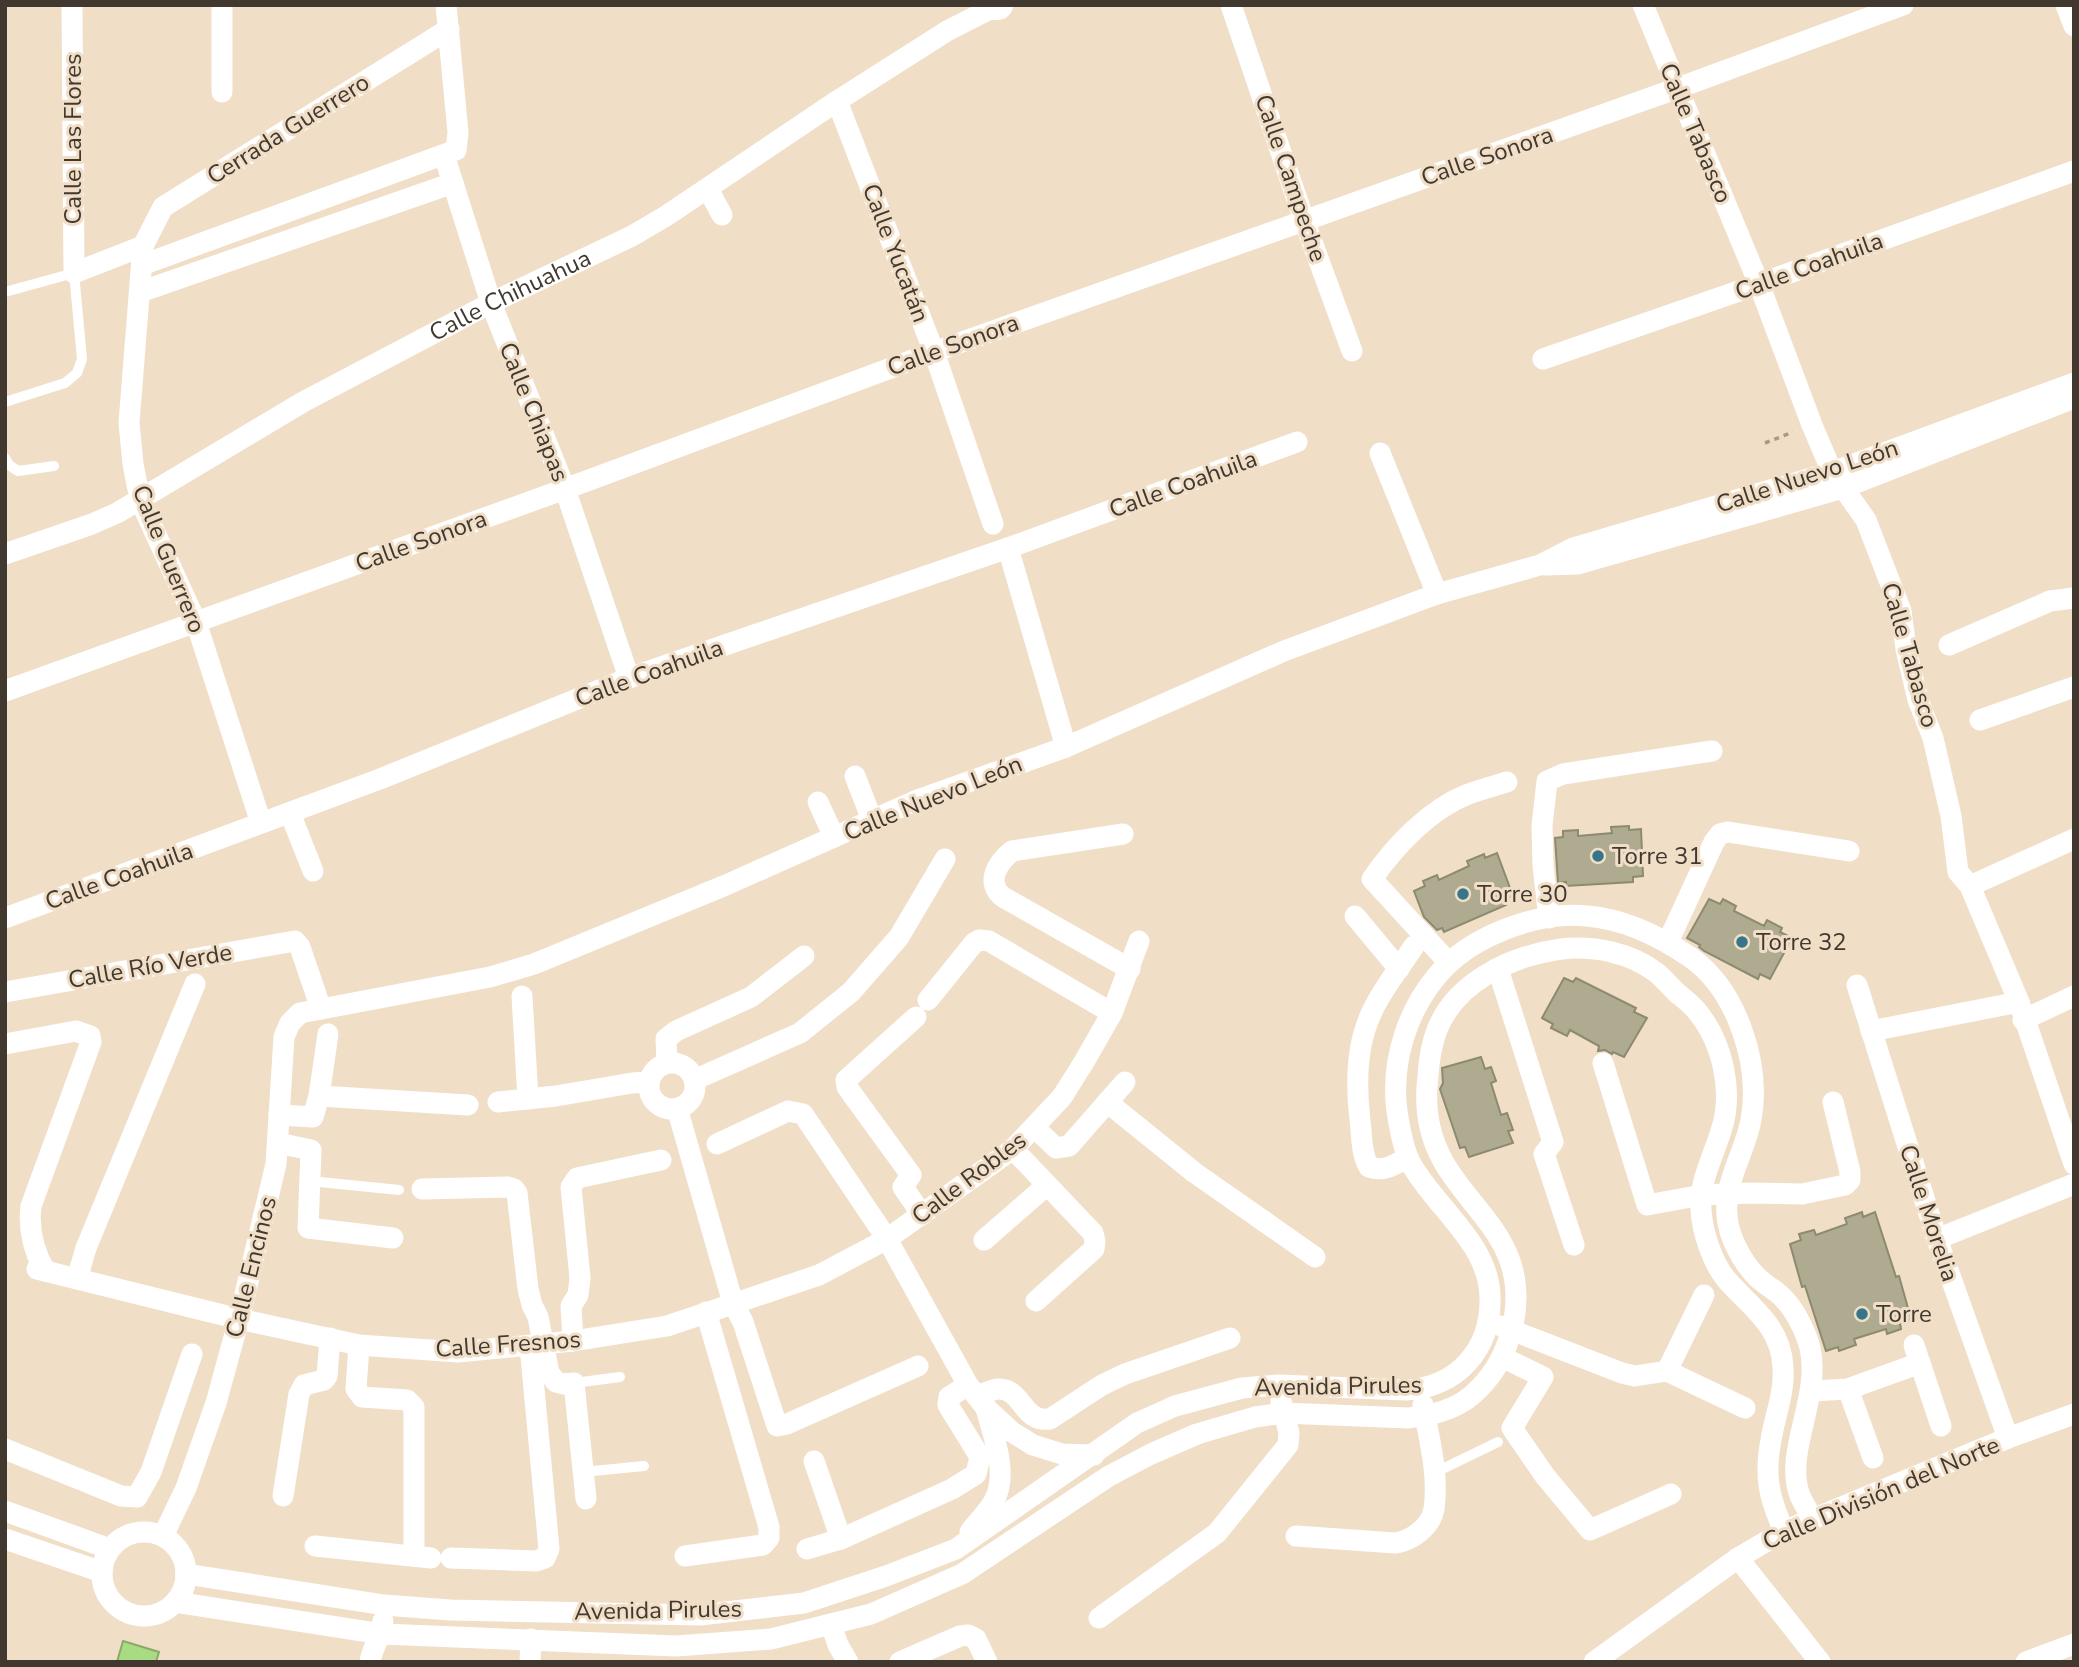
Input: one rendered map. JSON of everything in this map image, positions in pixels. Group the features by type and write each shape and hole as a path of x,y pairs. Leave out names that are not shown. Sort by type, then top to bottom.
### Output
{"street":[{"name":"Calle Las Flores","path":"72,5 74,273"},
{"path":"222,5 222,92"},
{"path":"74,273 142,255 456,150 458,133 446,5"},
{"name":"Calle Campeche","path":"1231,5 1352,351"},
{"name":"Calle Tabasco","path":"1643,5 1759,284 1812,425 1838,480 1866,520 1901,611 1906,649 1918,700 1933,738 1951,816 1958,872 1970,886 2021,1011 2074,1164"},
{"name":"Calle Sonora","path":"5,691 565,489 934,352 1678,88 1903,5"},
{"path":"2066,5 2074,26"},
{"name":"Calle Chihuahua","path":"5,554 92,524 140,500 303,402 491,303 632,236 947,31 995,6"},
{"name":"Cerrada Guerrero","path":"142,255 163,207 449,29"},
{"name":"Calle Yucatán","path":"837,101 934,352 993,524"},
{"name":"Calle Chiapas","path":"444,155 491,303 565,489 629,678"},
{"name":"Calle Coahuila","path":"1543,359 2074,171"},
{"path":"140,292 453,183"},
{"path":"708,189 722,215"},
{"name":"Calle Guerrero","path":"142,255 129,423 140,500 196,622 261,823"},
{"name":"Calle Nuevo León","path":"1838,480 2074,383"},
{"name":"Calle Nuevo León","path":"321,1009 490,976 534,964 726,885 915,801 1066,747 1284,651 1437,594 1540,565 1573,548 1838,480 2074,398"},
{"name":"Calle Coahuila","path":"5,918 380,779 629,678 1009,548 1297,442"},
{"path":"1380,453 1437,594"},
{"path":"1009,548 1066,747"},
{"path":"1949,645 2050,601 2074,598"},
{"path":"1980,720 2074,687"},
{"path":"1549,918 1542,826 1547,782 1563,774 1712,751"},
{"path":"855,776 872,820"},
{"path":"1449,963 1372,879 1383,863 1428,818 1464,796 1507,782"},
{"path":"818,802 834,837"},
{"path":"290,813 313,871"},
{"path":"1668,942 1720,834 1728,832 1849,851"},
{"path":"1123,834 1012,852 1002,859 993,882 997,892 1003,897 1130,969"},
{"path":"1970,886 2074,839"},
{"path":"695,1080 800,1032 851,992 899,937 945,859"},
{"name":"Avenida Pirules","path":"186,1574 384,1605 450,1610 700,1615 804,1602 886,1576 956,1549 1138,1423 1175,1406 1242,1388 1278,1385 1376,1390 1420,1389 1461,1371 1475,1356 1484,1338 1489,1320 1490,1295 1480,1256 1425,1186 1407,1158 1396,1101 1399,1049 1416,1009 1435,978 1449,963 1489,937 1522,923 1585,915 1619,922 1668,942 1698,963 1723,993 1744,1037 1751,1069 1751,1121 1728,1194 1727,1215 1732,1236 1742,1258 1756,1276 1785,1300 1810,1347 1812,1391 1796,1471 1799,1492 1812,1518"},
{"path":"1355,916 1399,970"},
{"path":"1522,923 1530,954"},
{"path":"922,1214 903,1187 911,1175 847,1087 846,1080 922,1008 974,943 979,940 989,941 1112,1013"},
{"name":"Calle Río Verde","path":"5,992 295,941 300,947 321,1009"},
{"name":"Calle Robles","path":"956,1549 995,1500 1000,1477 997,1451 977,1397 887,1239 1013,1149 1062,1097 1112,1013 1139,941"},
{"path":"1407,1158 1379,1170 1370,1167 1364,1157 1358,1097 1362,1041 1371,1014 1414,946"},
{"name":"Avenida Pirules","path":"175,1602 382,1634 676,1646 771,1639 871,1614 962,1574 1109,1476 1197,1434 1255,1417 1283,1413 1408,1418 1425,1417 1452,1407 1469,1398 1489,1378 1502,1357 1512,1331 1515,1281 1504,1246 1491,1223 1463,1193 1435,1145 1425,1109 1430,1054 1437,1030 1446,1013 1461,993 1479,979 1530,954 1566,949 1590,948 1614,952 1656,972 1695,1008 1711,1031 1726,1090 1723,1127 1705,1175 1701,1209 1708,1242 1723,1275 1763,1315 1777,1339 1784,1366 1782,1397 1770,1441 1769,1483 1771,1502 1784,1531"},
{"path":"667,1063 666,1039 676,1031 751,997 804,956"},
{"path":"1498,969 1553,1142 1544,1154 1574,1245"},
{"path":"77,1279 86,1248 195,984"},
{"name":"Calle Morelia","path":"1857,985 1937,1239 2008,1438"},
{"path":"522,996 528,1100"},
{"path":"1871,1031 2021,1011 2074,996"},
{"name":"Calle Encinos","path":"163,1536 186,1488 216,1403 239,1320 276,1164 286,1030 300,1013 321,1009"},
{"name":"Calle Fresnos","path":"5,1044 76,1031 90,1036 91,1042 31,1206 29,1220 32,1242 41,1270 239,1320 359,1345 458,1352 573,1341 667,1326 819,1275 887,1239"},
{"path":"279,1115 313,1116 319,1096 328,1034"},
{"path":"667,1063 684,1066 695,1080 692,1098 677,1108 660,1105 654,1099 649,1082 653,1073 667,1063"},
{"path":"1603,1063 1647,1205 1703,1195 1802,1194 1844,1185 1850,1180 1850,1172 1833,1102"},
{"path":"498,1102 649,1082"},
{"path":"1035,1128 1056,1147 1069,1146 1125,1082"},
{"path":"319,1096 468,1105"},
{"path":"1107,1102 1195,1173 1315,1257"},
{"path":"677,1108 733,1303 743,1322 777,1426 918,1366"},
{"path":"717,1144 788,1111 803,1114 887,1239"},
{"path":"278,1143 311,1150 308,1228 393,1238"},
{"path":"1013,1149 1093,1233 1095,1241 1094,1249 1036,1301"},
{"path":"573,1341 571,1306 578,1295 580,1279 571,1187 573,1181 661,1160"},
{"path":"1937,1239 2074,1184"},
{"path":"984,1240 1047,1185"},
{"path":"315,1546 432,1557 536,1561 545,1558 549,1549 536,1345 538,1317 528,1289 517,1193 514,1189 422,1189"},
{"path":"1667,1371 1704,1295"},
{"path":"685,1556 763,1545 769,1538 769,1527 706,1312"},
{"path":"1489,1320 1622,1373 1634,1376 1667,1371 1745,1408"},
{"path":"283,1496 299,1394 304,1385 324,1380 327,1376 330,1338"},
{"path":"807,1549 841,1539 952,1489 976,1474 980,1457 948,1405 949,1397 977,1397 1001,1389 1013,1393 1033,1417 1040,1420 1049,1419 1102,1385 1125,1374 1230,1338"},
{"path":"359,1345 356,1389 358,1394 362,1397 407,1400 414,1406 432,1557"},
{"path":"536,1345 556,1382 574,1383 586,1499"},
{"path":"5,1449 131,1498 137,1497 151,1472 192,1354"},
{"path":"1812,1391 1848,1389 1917,1354 1941,1426"},
{"path":"1502,1357 1543,1377 1512,1428 1545,1476 1590,1530 1671,1494"},
{"path":"1098,1618 1217,1532 1288,1445 1289,1433 1278,1385"},
{"path":"1296,1536 1395,1543 1407,1541 1421,1530 1434,1511 1433,1474 1420,1389"},
{"path":"1848,1389 1873,1458"},
{"name":"Calle Robles","path":"977,1397 1012,1432 1033,1445 1062,1454 1094,1455"},
{"name":"Calle División del Norte","path":"1594,1662 1738,1558 1784,1531 2008,1438 2074,1414"},
{"path":"1770,1441 1799,1446"},
{"path":"814,1461 841,1539"},
{"path":"151,1472 186,1488"},
{"path":"5,1511 110,1549"},
{"path":"140,1532 163,1536 180,1552 185,1563 183,1590 175,1602 163,1611 150,1616 128,1612 111,1600 104,1587 104,1560 110,1549 129,1535 140,1532"},
{"path":"5,1539 102,1572"},
{"path":"1738,1558 1820,1662"},
{"path":"370,1662 371,1653 382,1634 384,1605"},
{"path":"831,1624 848,1662"},
{"path":"900,1662 968,1635 976,1639 987,1662"},
{"path":"530,1662 531,1639"},
{"path":"2026,1662 2074,1644"}],"lane":[{"path":"5,292 74,273 82,359 76,373 65,383 5,401"},
{"path":"5,458 9,465 18,471 54,466"},
{"path":"310,1181 399,1190"},
{"path":"574,1383 620,1377"},
{"path":"1433,1474 1497,1442"},
{"path":"583,1472 645,1466"}],"path":[{"path":"1765,443 1812,425"}],"shaded area":[{"path":"123,1641 159,1652 156,1662 117,1662"}],"building":[{"name":"Torre 31","path":"1629,826 1629,830 1641,829 1643,876 1633,877 1633,882 1566,886 1566,882 1558,883 1555,838 1563,837 1563,831 1578,830 1578,836 1612,833 1611,827"},
{"name":"Torre 30","path":"1497,853 1513,896 1504,900 1506,905 1444,932 1442,928 1437,930 1424,917 1414,891 1425,886 1423,881 1437,875 1439,880 1469,866 1467,861 1484,854 1485,858"},
{"name":"Torre 32","path":"1709,899 1720,904 1723,899 1736,906 1734,911 1764,926 1767,920 1782,928 1780,932 1792,938 1770,979 1760,974 1758,979 1704,951 1700,945 1687,938"},
{"path":"1564,978 1573,982 1576,978 1636,1008 1634,1012 1647,1018 1624,1057 1605,1050 1598,1051 1599,1046 1570,1030 1567,1036 1551,1028 1553,1024 1542,1018"},
{"path":"1481,1057 1485,1069 1491,1067 1496,1081 1491,1083 1501,1115 1507,1113 1513,1130 1508,1131 1513,1143 1469,1157 1465,1147 1460,1148 1440,1089 1443,1083 1442,1068"},
{"path":"1862,1212 1863,1217 1875,1212 1896,1277 1899,1276 1911,1319 1900,1323 1901,1329 1887,1334 1886,1329 1854,1339 1856,1345 1839,1351 1838,1347 1826,1351 1805,1286 1802,1287 1790,1244 1801,1240 1799,1234 1814,1230 1816,1235 1847,1224 1845,1218"}],"place":[{"name":"Torre 31","path":"1598,856"},
{"name":"Torre 30","path":"1463,894"},
{"name":"Torre 32","path":"1742,942"},
{"name":"Torre","path":"1862,1314"}]}
